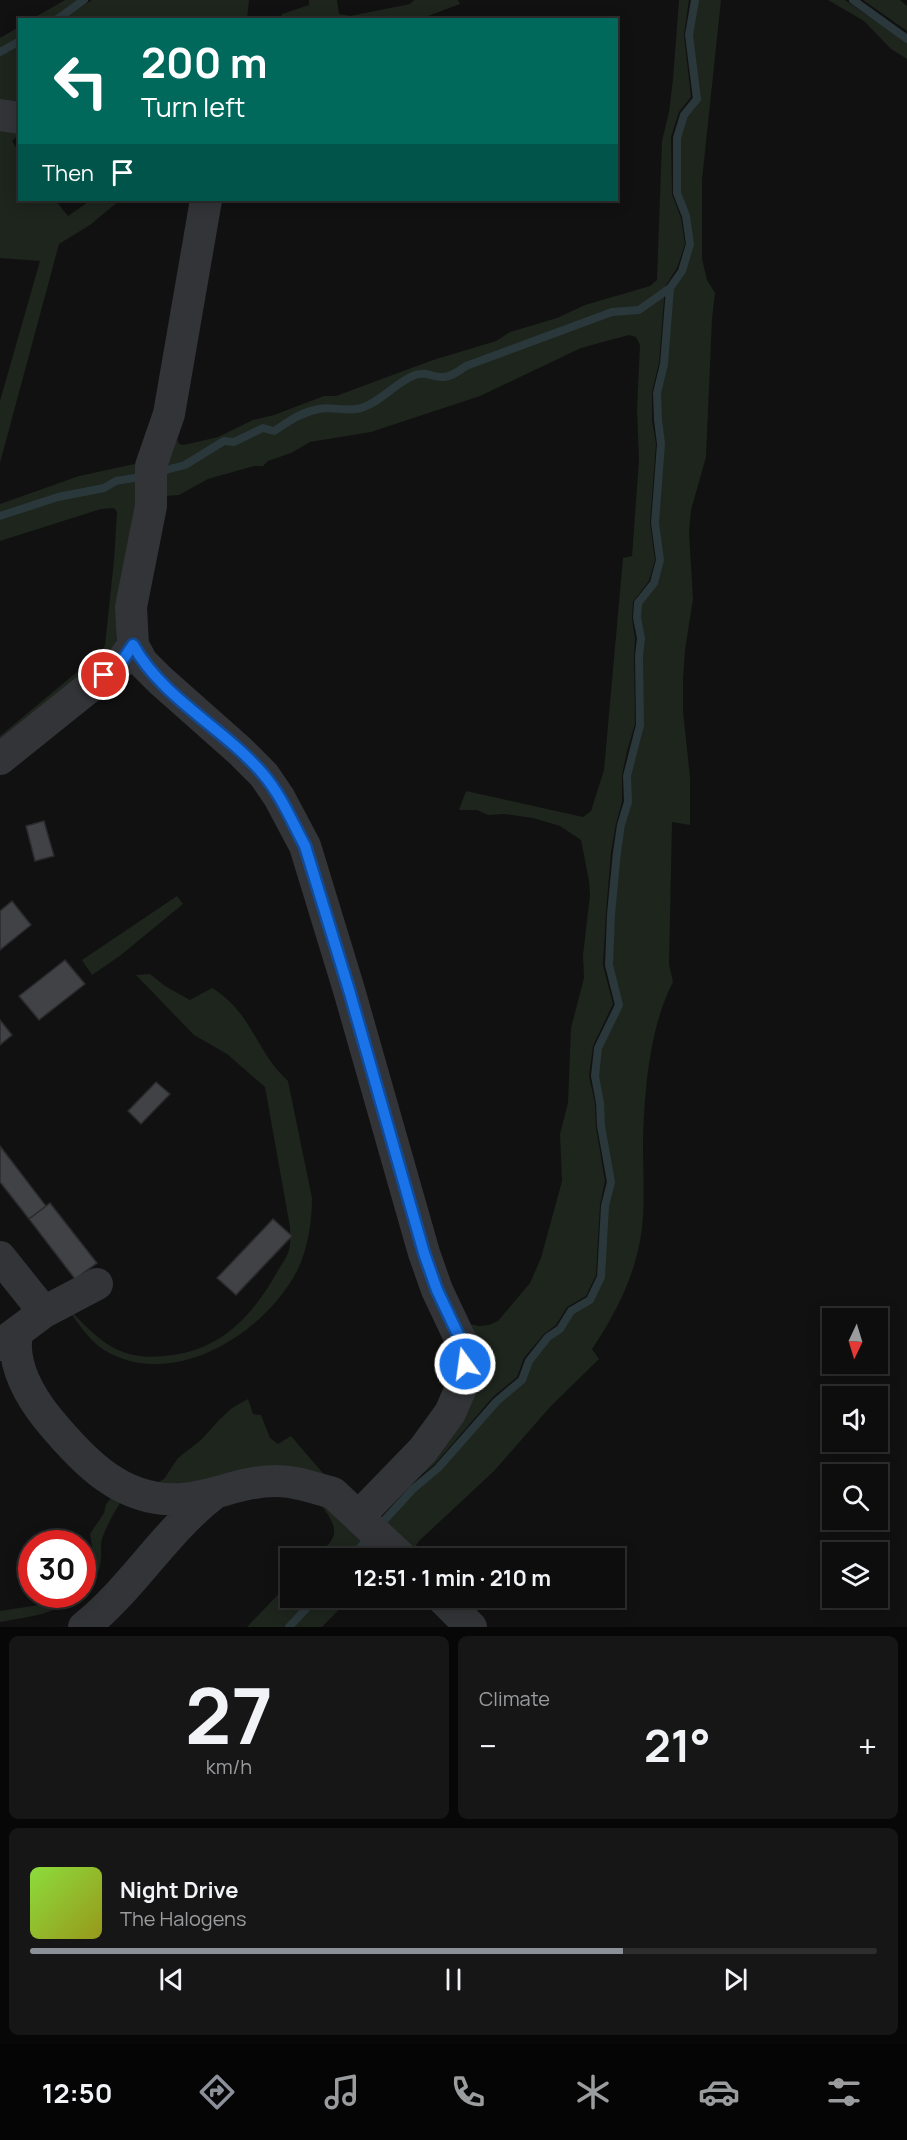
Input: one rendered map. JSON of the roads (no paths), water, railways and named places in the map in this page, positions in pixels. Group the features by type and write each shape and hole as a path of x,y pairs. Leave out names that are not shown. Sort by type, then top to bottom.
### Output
{"street":[{"path":"0,115 18,118"},
{"path":"206,201 169,414 150,466 151,506 131,607 133,645 142,662 160,680 264,775 305,846 349,990 424,1253 437,1290 463,1345 464,1381 450,1413 423,1450 359,1516"},
{"path":"0,759 122,661 133,645"},
{"path":"0,1257 44,1312"},
{"path":"97,1284 44,1312 8,1339 14,1346 21,1373 39,1408 66,1440 97,1470 121,1487 147,1496 181,1499 252,1482 277,1480 333,1493 392,1548"},
{"path":"84,1627 106,1609 194,1509 219,1491"},
{"path":"452,1608 471,1627"}],"waterway":[{"path":"59,18 84,0"},
{"path":"380,1525 413,1489 438,1468 497,1401 522,1380 529,1361 548,1337 560,1329 571,1311 590,1300 601,1277 605,1206 611,1182 595,1076 598,1048 619,1005 609,965 611,914 621,825 628,802 627,776 640,725 641,638 637,618 638,603 654,583 660,560 655,523 661,444 657,393 664,364 670,288 682,271 690,244 686,216 677,193 677,138 684,115 697,99 689,35 695,0"},
{"path":"853,0 907,39"},
{"path":"0,52 18,42"},
{"path":"162,471 185,465 224,441 234,442 263,428 274,431 312,410 359,409 415,375 448,376 466,366 612,312 639,310 670,288"},
{"path":"0,516 58,497 104,488 116,481 141,477"},
{"path":"360,1548 367,1540"},
{"path":"289,1627 307,1608"}]}
